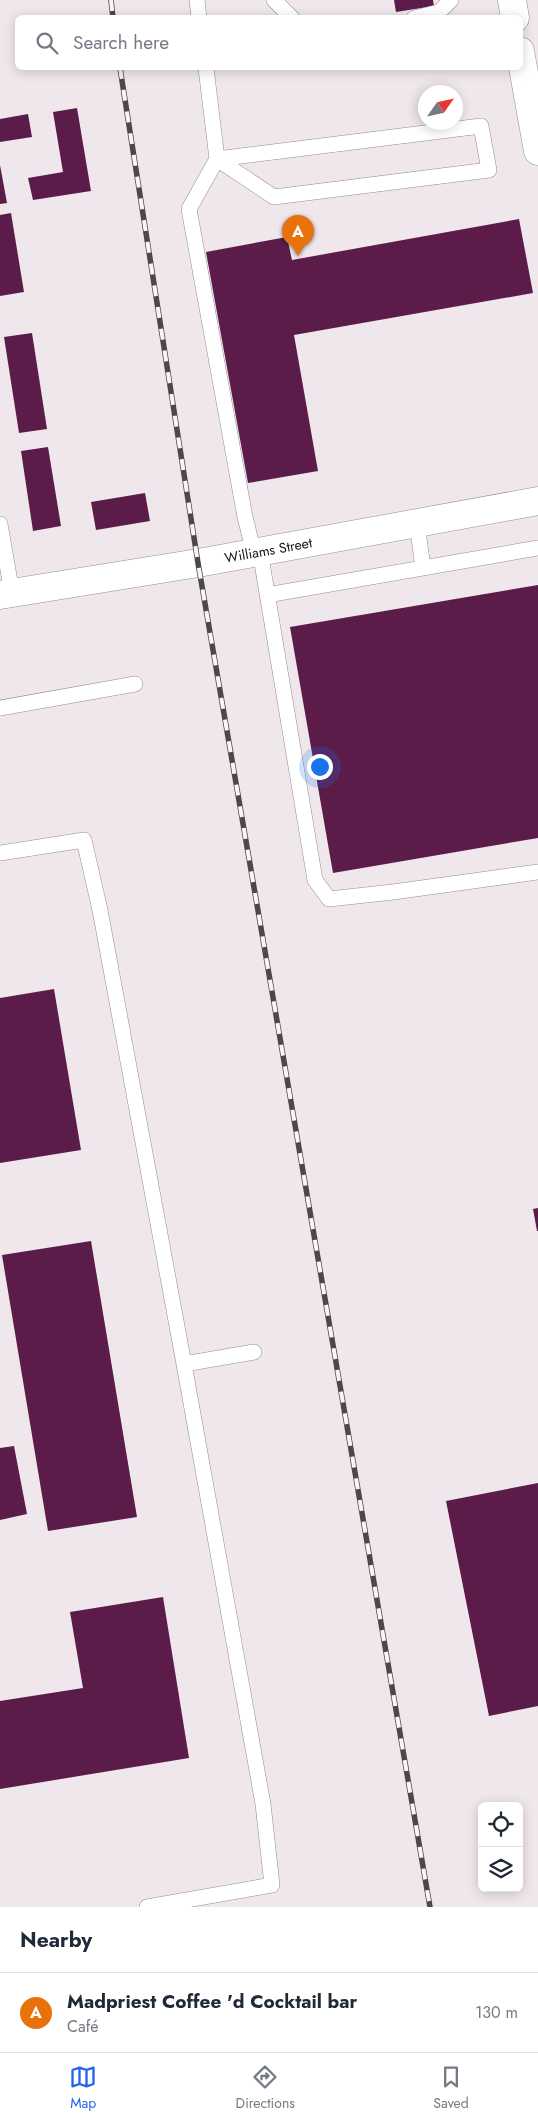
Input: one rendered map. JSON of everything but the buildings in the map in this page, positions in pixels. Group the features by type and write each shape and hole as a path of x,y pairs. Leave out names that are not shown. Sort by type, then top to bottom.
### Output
{"street":[{"path":"512,0 514,15"},
{"path":"523,68 538,151"},
{"name":"Williams Street","path":"6,594 257,552 538,501"}],"lane":[{"path":"197,0 199,15"},
{"path":"274,0 289,15"},
{"path":"426,15 438,12 450,0"},
{"path":"206,70 217,159 189,209 245,517 268,594 315,880 329,899 538,872"},
{"path":"481,126 489,170 274,197 217,159 481,126"},
{"path":"417,523 423,568"},
{"path":"0,524 6,594"},
{"path":"268,594 538,548"},
{"path":"0,708 135,684"},
{"path":"0,854 84,840 100,910 263,1804 272,1885 147,1907"},
{"path":"184,1364 254,1352"}],"railway":[{"path":"111,0 113,15"},
{"path":"120,70 198,563 430,1907"}],"place":[{"name":"Madpriest Coffee 'd Cocktail bar","path":"298,256"}]}
